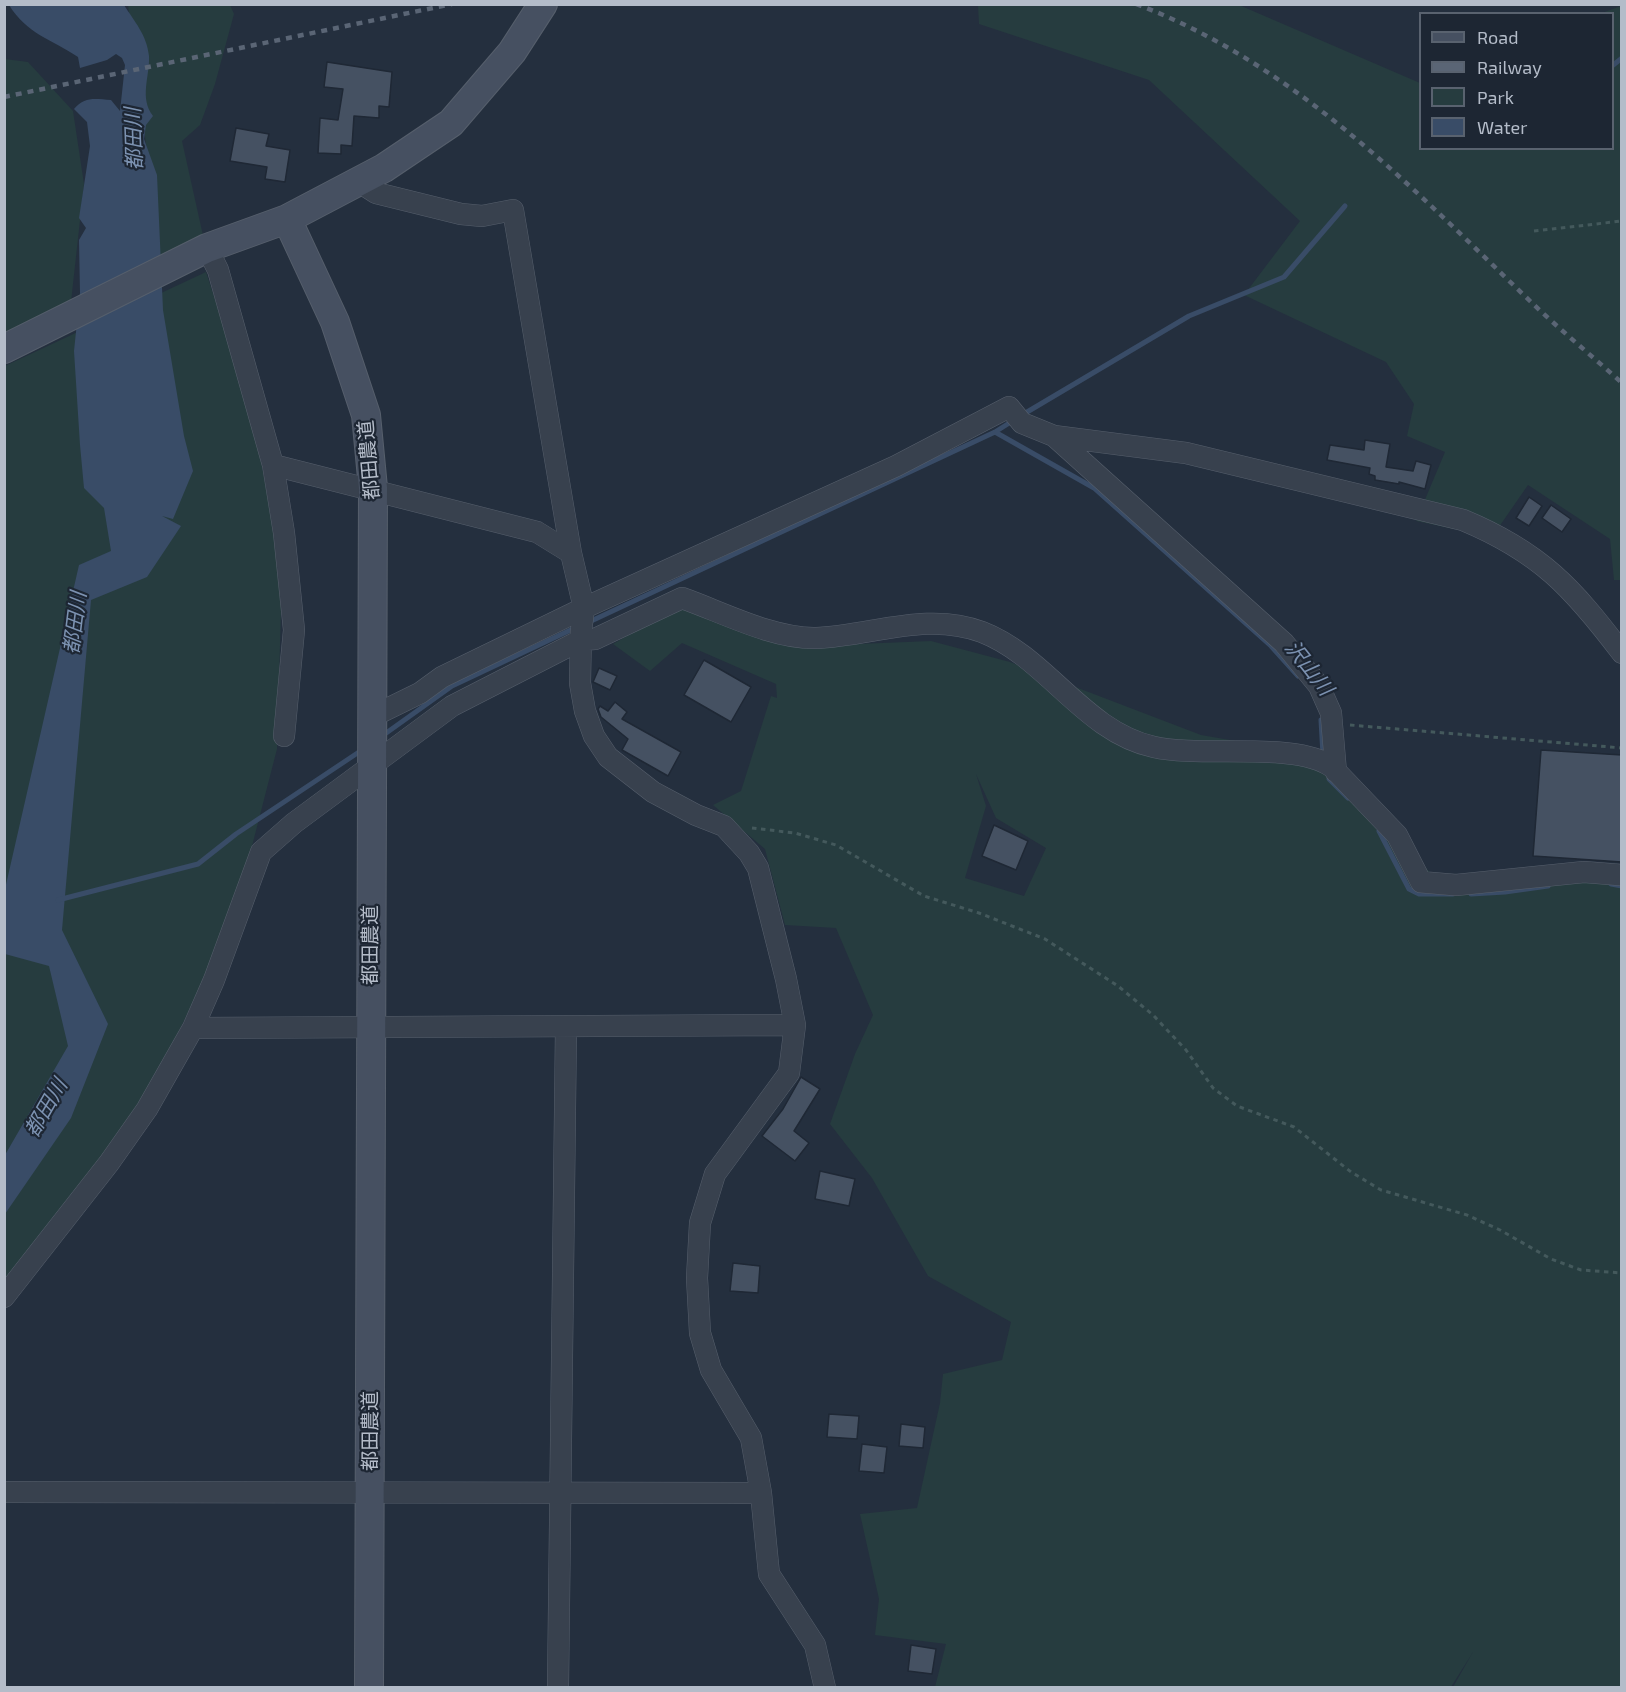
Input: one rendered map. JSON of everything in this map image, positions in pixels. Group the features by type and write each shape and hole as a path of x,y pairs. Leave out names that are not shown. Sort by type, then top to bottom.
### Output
{"street":[{"path":"4,349 207,248 287,219 384,168 451,123 512,52 543,4"},
{"path":"359,182 376,193 461,214 482,216 513,210 582,624 580,683 585,711 594,736 608,757 653,792 696,815 724,826 758,868 795,1025 789,1073 715,1174 700,1223 697,1278 700,1333 711,1370 752,1438 761,1493 769,1574 815,1645 825,1688"},
{"name":"都田農道","path":"287,219 335,322 366,416 373,488 369,1688"},
{"path":"207,248 218,270 273,465 291,582 294,630 284,736"},
{"path":"4,1298 109,1163 147,1109 193,1028 214,980 261,852 371,763 452,706 582,624 896,466 1016,415 1054,436 1284,643 1319,686 1331,713 1333,723 1329,766"},
{"path":"1054,436 1186,453 1463,520 1502,536 1555,574 1589,609 1622,653"},
{"path":"273,465 373,488 537,532 571,553"},
{"path":"582,624 595,639 682,597 785,636 815,638 926,623 953,625 980,631 1002,641 1023,655 1109,728 1134,742 1194,753 1269,752 1329,766 1397,835 1421,882 1456,885 1584,872 1622,875"},
{"path":"371,723 442,677 582,624"},
{"path":"193,1028 795,1025"},
{"path":"558,1688 566,1027"},
{"path":"4,1491 761,1493"}],"path":[{"path":"1534,231 1622,221"},
{"path":"1333,723 1622,748"},
{"path":"724,826 795,833 836,845 924,896 979,913 1045,939 1118,986 1153,1015 1186,1050 1213,1088 1237,1106 1294,1126 1351,1172 1381,1190 1467,1215 1492,1226 1551,1259 1581,1270 1622,1273"}],"green space":[{"path":"128,5 230,5 234,14 215,84 200,125 182,141 204,240 161,260"},
{"path":"978,5 1239,5 1419,83 1419,150 1614,150 1614,12 1605,12 1621,6 1621,580 1614,580 1610,539 1528,485 1492,537 1416,521 1445,452 1407,436 1414,404 1386,362 1244,295 1300,221 1149,80 979,24"},
{"path":"5,59 28,62 73,111 84,184 71,302 5,336"},
{"path":"206,272 252,412 282,576 277,749 234,916 160,1071 88,1184 5,1282 5,366"},
{"path":"685,603 834,645 931,641 1010,662 1201,735 1311,754 1439,881 1621,881 1621,1687 1453,1687 1473,1652 1451,1687 935,1687 946,1644 875,1635 879,1599 860,1514 917,1508 940,1403 943,1374 1002,1360 1011,1322 928,1276 872,1178 830,1124 855,1054 873,1015 836,928 785,925 765,849 713,805 741,791 771,696 777,698 776,684 682,643 650,671 613,644","holes":["976,774 996,818 1046,848 1024,896 965,878 986,806"]}],"water":[{"name":"都田川","path":"9,5 124,5 146,41 149,64 146,94 153,116 146,125 144,139 157,175 163,310 184,436 193,471 173,519 162,516 181,526 147,577 91,600 62,930 108,1024 71,1118 5,1214 5,1155 68,1046 49,966 5,954 5,889 79,565 111,551 104,508 84,488 80,445 74,351 80,293 79,240 86,228 79,218 90,146 87,122 74,109 86,100 100,99 111,100 120,111 125,65 122,58 116,54 107,60 80,68 78,57 24,23"}],"building":[{"path":"327,62 392,72 389,107 379,106 379,118 354,116 352,146 341,145 341,154 318,153 320,118 338,120 343,89 324,87"},
{"path":"236,128 269,134 266,146 290,150 285,182 265,179 267,167 230,161"},
{"path":"1365,440 1390,444 1386,467 1413,471 1416,461 1431,465 1425,489 1399,482 1399,484 1375,480 1375,476 1369,474 1370,468 1327,460 1330,445 1364,450"},
{"path":"1529,497 1542,506 1529,526 1516,518"},
{"path":"1551,505 1571,519 1562,532 1542,518"},
{"path":"704,660 751,687 731,722 684,695"},
{"path":"599,668 617,676 610,690 593,682"},
{"path":"615,702 627,712 622,719 681,752 668,776 622,750 628,739 601,717 598,709 600,706 608,711"},
{"path":"1541,750 1622,755 1622,862 1533,856"},
{"path":"994,825 1028,841 1016,870 982,856"},
{"path":"801,1077 820,1089 794,1131 809,1143 795,1161 762,1136 783,1109"},
{"path":"820,1171 855,1179 849,1206 815,1199"},
{"path":"733,1263 760,1266 758,1293 730,1291"},
{"path":"829,1414 859,1416 857,1439 827,1437"},
{"path":"901,1424 925,1427 923,1448 899,1446"},
{"path":"862,1444 887,1447 884,1473 859,1471"},
{"path":"911,1645 936,1649 932,1674 908,1671"}],"waterway":[{"path":"1614,64 1622,58"},
{"path":"1022,415 1189,316 1284,277 1345,206"},
{"path":"589,622 995,432 1014,420"},
{"name":"沢山川","path":"995,432 1094,488 1271,646 1298,676"},
{"path":"382,736 452,686 577,627"},
{"name":"沢山川","path":"1321,720 1323,755"},
{"path":"58,900 198,864 236,834 362,750"},
{"name":"沢山川","path":"1329,779 1348,798"},
{"name":"沢山川","path":"1379,831 1409,889 1419,894 1453,894"},
{"name":"沢山川","path":"1611,884 1622,886"},
{"name":"沢山川","path":"1471,894 1548,886"}],"railway":[{"path":"4,97 452,4"},
{"path":"1136,4 1194,29 1248,60 1299,94 1348,132 1395,172 1541,311 1622,383"}]}
